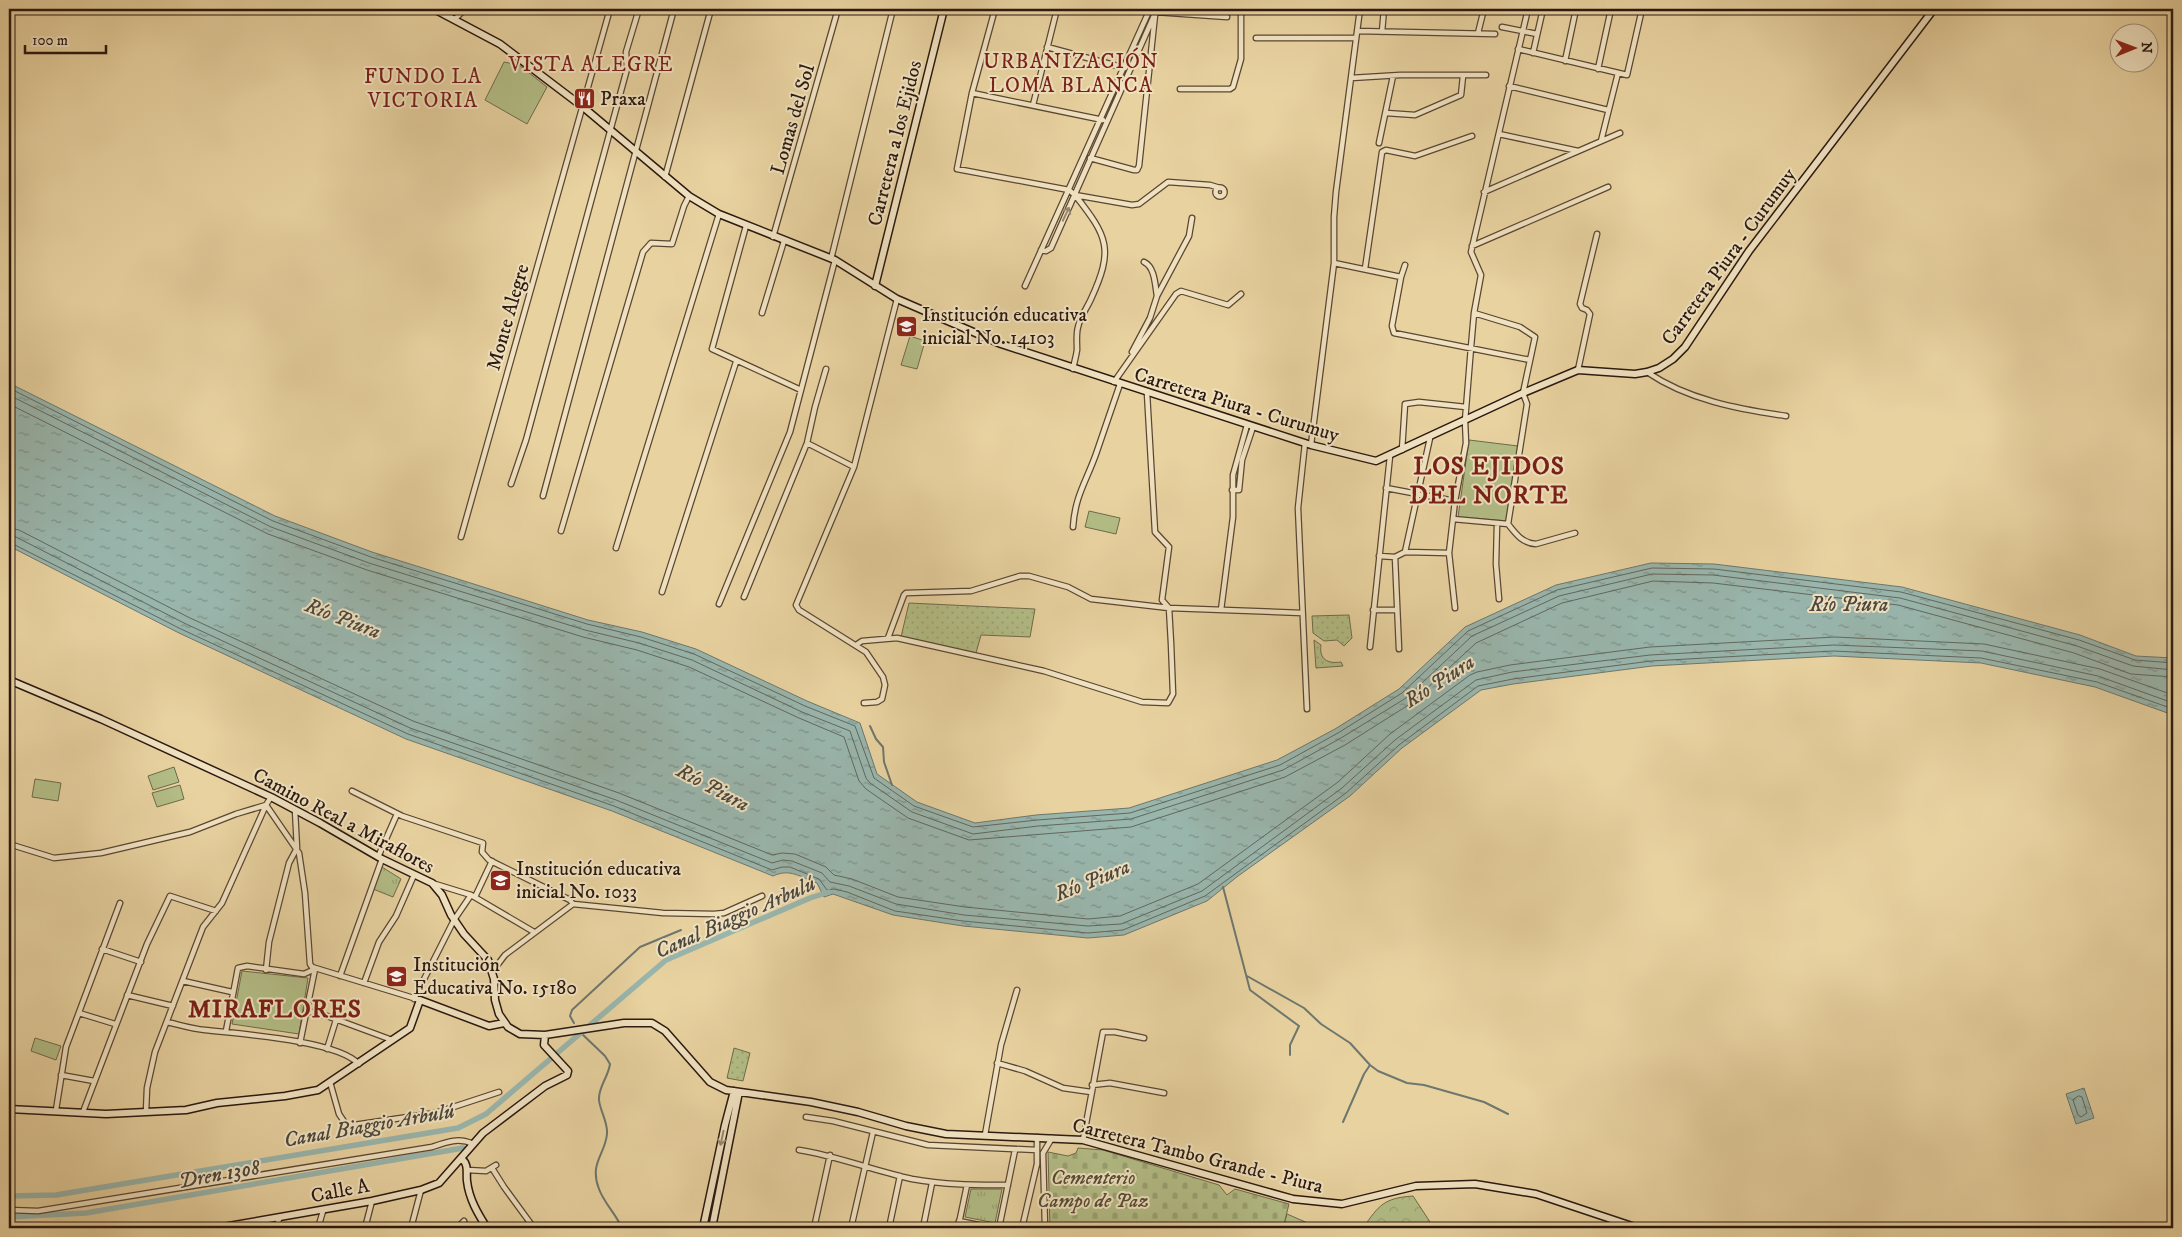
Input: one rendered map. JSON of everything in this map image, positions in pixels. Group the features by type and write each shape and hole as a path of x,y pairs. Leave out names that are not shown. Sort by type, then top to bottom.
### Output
{"main road":[{"name":"Carretera Piura - Curumuy","path":"434,9 500,44 583,107 689,196 719,214 773,237 833,259 897,299 1001,344 1250,426 1371,461 1390,456 1523,393 1578,370 1635,374 1659,368 1673,359 1685,347 1749,252 1934,9"},
{"name":"Carretera a los Ejidos","path":"875,286 944,9"},
{"name":"Camino Real a Miraflores","path":"9,680 101,719 270,797 380,858 432,883 442,895 454,920 482,953 492,972 495,1000 504,1023"},
{"path":"9,1109 106,1114 186,1110 217,1103 285,1096 318,1090 410,1028 417,999 489,1026 504,1023 520,1034 545,1035"},
{"name":"Carretera Tambo Grande - Piura","path":"545,1035 643,1021 665,1030 710,1082 721,1088 821,1104 925,1130 962,1135 1083,1140 1293,1199 1342,1204 1416,1186 1475,1184 1536,1194 1563,1201 1638,1228"},
{"name":"Calle A","path":"217,1228 279,1219 372,1201 421,1190 441,1182 483,1133 545,1086 567,1076 568,1071 564,1064 544,1045 545,1035"},
{"path":"703,1228 725,1125 737,1092"},
{"path":"712,1228 737,1092"},
{"path":"460,1161 465,1162 468,1187 473,1203 487,1228"}],"street":[{"path":"455,19 465,9"},
{"path":"583,107 610,9"},
{"path":"511,484 526,440 609,128 627,69 626,52 639,9"},
{"path":"543,496 674,9"},
{"path":"665,177 710,9"},
{"name":"Lomas del Sol","path":"773,237 838,9"},
{"path":"719,604 790,432 893,9"},
{"path":"995,9 972,93 957,169 1069,190 1096,223 1105,242 1106,256 1104,268 1093,296 1078,326 1077,351 1073,369"},
{"path":"1032,105 1057,9"},
{"path":"1142,9 1227,17"},
{"path":"1180,89 1230,89 1233,87 1241,59 1241,9"},
{"path":"1307,709 1298,508 1334,263 1334,217 1360,9"},
{"path":"1382,32 1384,9"},
{"path":"1478,33 1484,9"},
{"path":"1455,608 1449,553 1455,500 1466,443 1465,421 1474,313 1481,275 1472,256 1472,246 1528,9"},
{"path":"1533,53 1543,9"},
{"path":"1565,61 1576,9"},
{"path":"1598,69 1611,9"},
{"path":"1518,49 1627,76 1642,9"},
{"path":"1025,286 1150,10"},
{"path":"1041,250 1046,252 1051,248 1156,10"},
{"path":"1084,156 1134,170 1137,170 1139,166 1156,10"},
{"path":"1502,26 1537,34"},
{"path":"1357,31 1495,34"},
{"path":"1256,38 1356,38"},
{"path":"1047,47 1129,69"},
{"path":"1601,141 1618,73"},
{"path":"1379,143 1393,76"},
{"path":"1386,113 1415,115 1461,95 1463,76"},
{"path":"1351,78 1486,76"},
{"path":"1509,86 1608,110"},
{"path":"972,93 1107,121"},
{"name":"Monte Alegre","path":"461,537 583,107"},
{"path":"1484,192 1620,133"},
{"path":"1499,134 1579,152"},
{"path":"1365,269 1382,152 1386,150 1411,157 1472,136"},
{"path":"1075,195 1134,205 1168,182 1210,185 1224,191 1223,195 1219,197 1210,185"},
{"path":"1472,246 1608,187"},
{"path":"1216,193 1220,188"},
{"path":"561,531 643,252 651,243 672,244 689,196"},
{"path":"616,548 719,214"},
{"path":"1073,527 1075,508 1081,488 1095,456 1117,383 1150,318 1157,296 1190,236 1192,218"},
{"path":"746,226 711,346 713,352 801,390"},
{"path":"1578,370 1590,314 1580,304 1596,234"},
{"path":"762,313 784,241"},
{"path":"1144,262 1149,264 1151,269 1157,296"},
{"path":"1334,263 1401,277"},
{"path":"1405,264 1392,326 1394,333 1530,360"},
{"path":"1124,367 1176,294 1181,292 1228,305 1241,294"},
{"path":"864,703 877,702 882,699 885,685 883,677 866,652 839,637 799,610 796,605 854,468 897,299"},
{"path":"1474,313 1520,327 1535,337 1523,393 1527,404 1508,524"},
{"path":"662,592 736,362"},
{"path":"744,597 807,443 826,369"},
{"path":"1647,372 1663,383 1708,401 1739,410 1786,416"},
{"path":"856,645 862,641 888,638 1044,671 1142,702 1166,704 1171,700 1173,694 1169,608 1162,600 1169,547 1155,532 1147,393"},
{"path":"1402,450 1405,404 1420,402 1466,407"},
{"path":"1221,610 1232,517 1232,490 1236,459 1250,426"},
{"path":"1232,490 1238,490 1242,460 1250,426"},
{"path":"1405,552 1430,438"},
{"path":"807,443 854,468"},
{"path":"1370,647 1390,456"},
{"path":"1236,459 1242,460"},
{"path":"1386,488 1455,500"},
{"path":"1453,519 1508,524 1522,540 1530,544 1536,544 1575,532"},
{"path":"1497,524 1496,564 1499,599"},
{"path":"1379,556 1395,557 1405,552 1449,553"},
{"path":"1395,557 1399,649"},
{"path":"888,638 906,593 971,590 1020,576 1029,576 1068,587 1091,599 1169,608 1302,613"},
{"path":"1373,610 1397,610"},
{"path":"352,791 397,814 483,843 482,852 492,861 570,900 573,904"},
{"path":"146,1112 147,1088 155,1052 203,927 222,903 270,797"},
{"path":"9,844 54,858 101,853 190,832 236,814 266,805"},
{"path":"266,805 297,848"},
{"path":"295,810 297,848 305,893 310,964 315,970"},
{"path":"340,976 397,814"},
{"path":"266,970 269,942 289,863 297,848"},
{"path":"226,1031 238,968 247,966 304,974 315,970 417,999 454,920 473,896 492,861"},
{"path":"364,983 379,942 396,916 414,875"},
{"path":"432,883 473,896 534,932"},
{"path":"83,1112 147,944 170,896 216,911"},
{"path":"492,972 504,955 573,904 663,914 714,914 724,913 762,896"},
{"path":"56,1110 66,1047 120,903"},
{"path":"102,949 141,962"},
{"path":"300,1043 315,970"},
{"path":"183,981 232,992"},
{"path":"985,1135 997,1063 1017,990"},
{"path":"127,995 174,1006"},
{"path":"307,1011 392,1040"},
{"path":"79,1013 115,1024"},
{"path":"327,1049 336,1020"},
{"path":"167,1022 204,1030 226,1031 300,1043 348,1055 359,1064"},
{"path":"1083,1140 1092,1085 1104,1032 1144,1038"},
{"path":"997,1063 1025,1071 1063,1088 1091,1092"},
{"path":"61,1075 94,1081"},
{"path":"330,1082 339,1114 346,1126 435,1113 499,1092"},
{"path":"1092,1085 1110,1083 1164,1093"},
{"path":"806,1116 928,1145 1037,1150"},
{"path":"851,1228 872,1132"},
{"path":"1022,1228 1036,1164 1036,1137"},
{"path":"1046,1228 1043,1153 1052,1138"},
{"path":"9,1210 38,1211 432,1147 456,1140 465,1140 473,1144"},
{"path":"799,1150 830,1155 900,1176 932,1183 1008,1185"},
{"path":"999,1228 1015,1150"},
{"path":"814,1228 830,1155"},
{"path":"467,1170 486,1171 494,1166 504,1187 534,1228"},
{"path":"889,1228 900,1176"},
{"path":"923,1228 932,1183"},
{"path":"958,1228 967,1185"},
{"path":"411,1228 421,1190"},
{"path":"365,1228 372,1201"},
{"path":"318,1228 323,1211"},
{"path":"276,1228 279,1219"},
{"path":"457,1228 464,1221"},
{"path":"959,1221 993,1228"}],"green space":[{"path":"504,62 519,65 547,87 527,124 485,100"},
{"path":"910,336 925,341 917,369 901,365"},
{"path":"1469,440 1518,446 1507,521 1458,517"},
{"path":"1089,511 1120,518 1116,534 1085,527"},
{"path":"909,603 1035,609 1030,637 981,635 976,653 901,637"},
{"path":"1349,615 1352,638 1344,646 1337,640 1324,641 1313,633 1312,616"},
{"path":"1314,640 1321,645 1321,654 1325,660 1341,662 1343,666 1316,668"},
{"path":"174,767 179,782 153,790 148,776"},
{"path":"35,779 61,783 58,801 32,797"},
{"path":"180,785 184,799 157,807 152,793"},
{"path":"382,867 401,879 393,897 373,889"},
{"path":"242,971 308,978 299,1034 232,1024"},
{"path":"35,1038 61,1046 56,1060 31,1051"},
{"path":"734,1048 750,1053 743,1081 727,1078"},
{"name":"Cementerio Campo de Paz","path":"1078,1148 1103,1150 1219,1185 1227,1195 1235,1189 1289,1204 1283,1228 1050,1228 1048,1152 1068,1156 1076,1153"},
{"path":"971,1189 1002,1189 995,1223 965,1217"},
{"path":"1413,1196 1434,1228 1363,1228 1383,1204 1395,1199"},
{"path":"1287,1214 1310,1224 1312,1228 1283,1228"}],"water":[{"name":"Río Piura","path":"9,383 275,516 372,552 588,620 642,632 696,649 807,701 860,723 877,774 917,802 975,823 1036,815 1129,808 1277,760 1335,729 1399,689 1465,627 1556,585 1651,563 1714,564 1902,587 2080,635 2136,656 2173,658 2173,715 2095,687 1981,663 1834,656 1652,666 1513,684 1481,690 1402,748 1350,796 1238,876 1207,901 1124,935 1088,938 963,926 893,915 833,894 824,897 817,883 800,876 785,873 773,876 612,811 406,739 179,633 9,546"},
{"path":"2084,1088 2094,1118 2076,1124 2066,1094"}],"waterway":[{"path":"870,726 876,739 883,747 884,762 892,785"},
{"path":"1223,887 1250,990 1299,1026 1290,1045 1290,1055"},
{"name":"Canal Biaggio Arbulú","path":"9,1196 56,1195 458,1128 486,1114 666,960 810,898 829,892"},
{"path":"574,1023 570,1016 572,1010 640,947 681,930"},
{"path":"1247,976 1304,1008 1321,1024 1350,1043 1378,1071 1407,1083 1424,1085 1484,1102 1508,1114"},
{"path":"580,1032 605,1056 610,1064 599,1095 607,1134 597,1166 596,1180 601,1194 622,1228"},
{"path":"1343,1122 1364,1074 1370,1065"},
{"name":"Dren 1308","path":"9,1217 86,1213 463,1148"}],"place":[{"name":"Praxa","path":"584,98"},
{"name":"Institución educativa inicial No. 14103","path":"906,326"},
{"name":"Institución educativa inicial No. 1033","path":"500,880"},
{"name":"Institución Educativa No. 15180","path":"397,976"}],"district":[{"name":"VISTA ALEGRE","path":"591,64"},
{"name":"URBANIZACIÓN LOMA BLANCA","path":"1071,73"},
{"name":"FUNDO LA VICTORIA","path":"423,88"},
{"name":"LOS EJIDOS DEL NORTE","path":"1489,480"},
{"name":"MIRAFLORES","path":"275,1008"}]}
